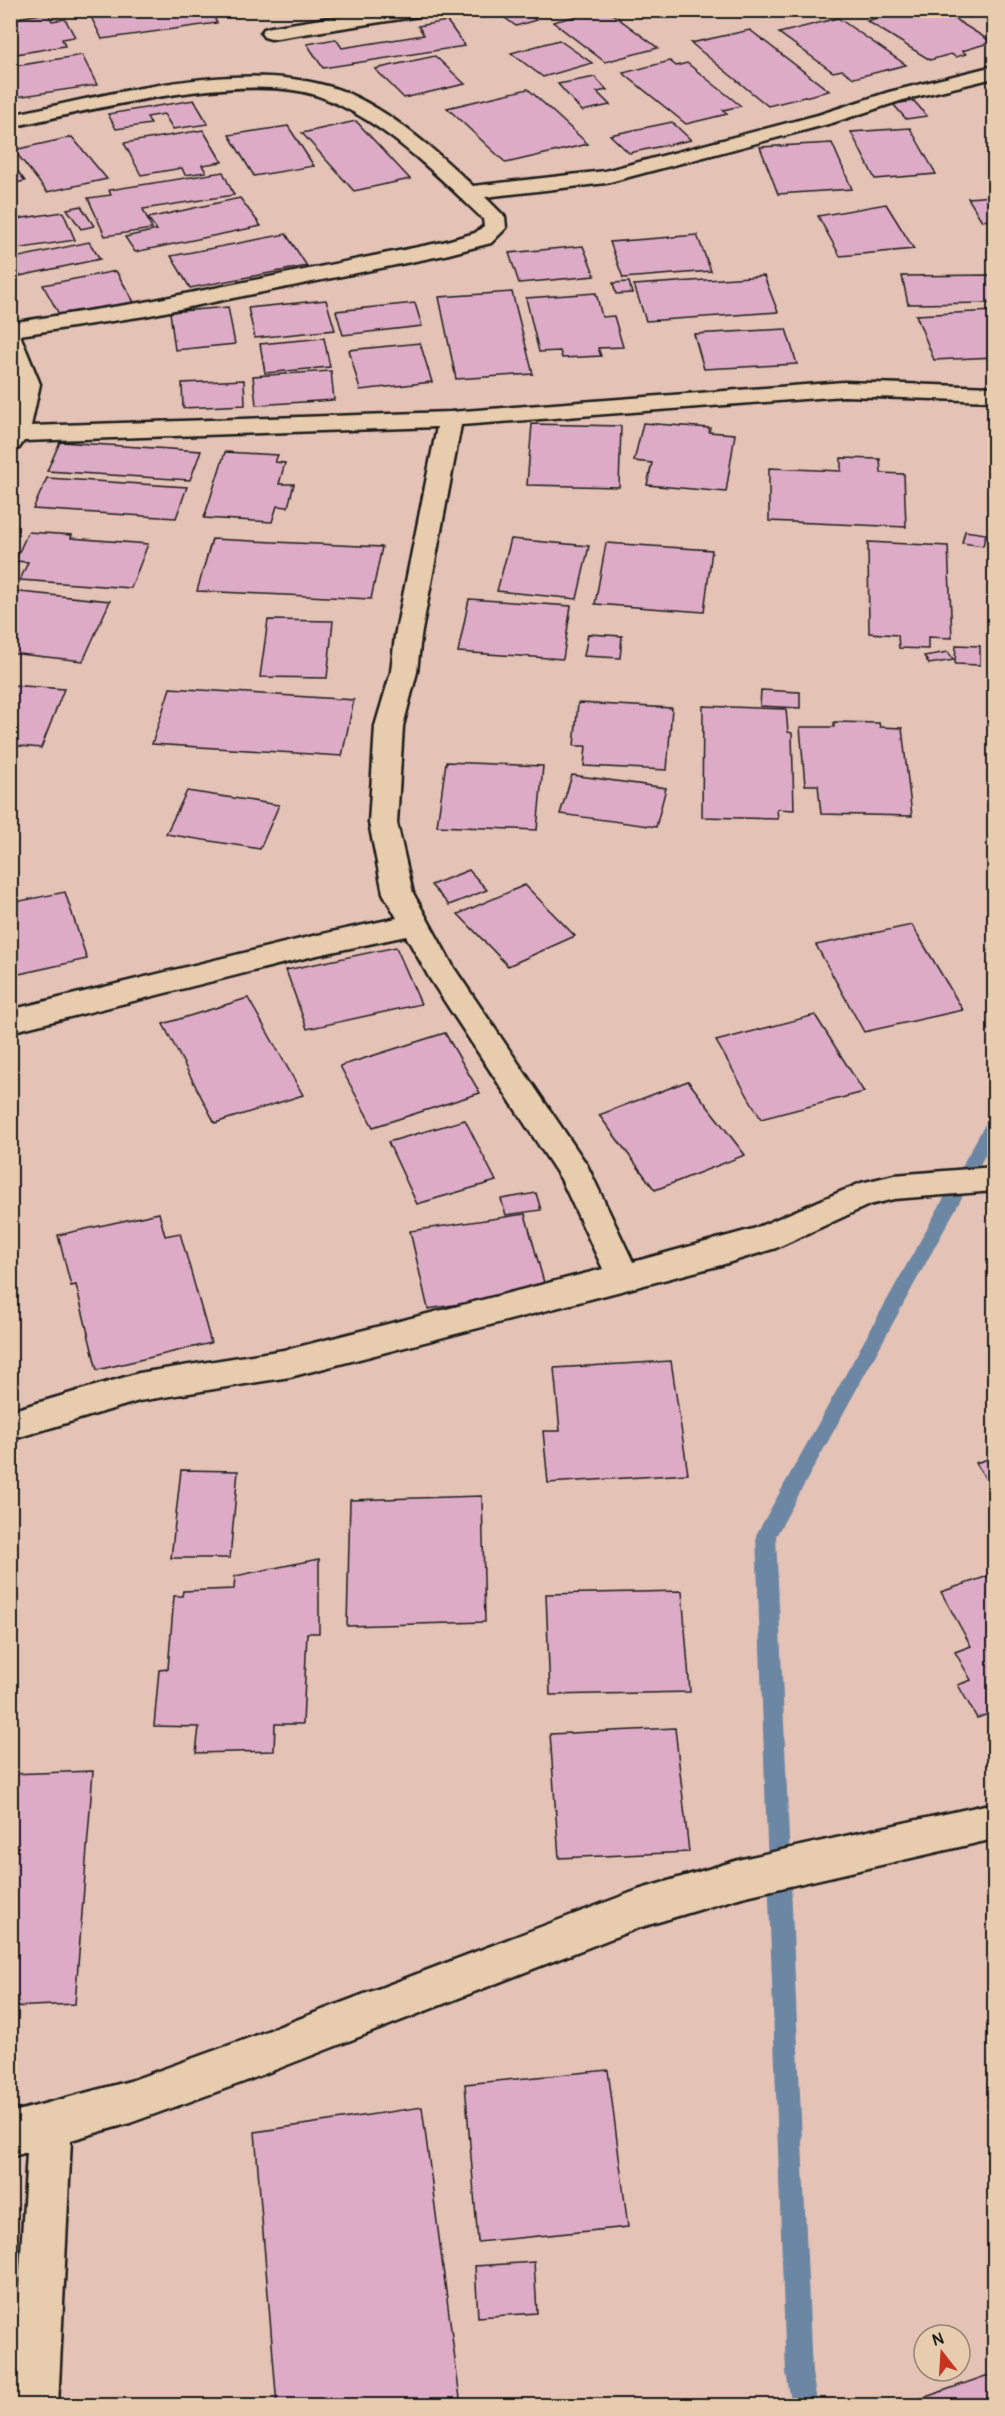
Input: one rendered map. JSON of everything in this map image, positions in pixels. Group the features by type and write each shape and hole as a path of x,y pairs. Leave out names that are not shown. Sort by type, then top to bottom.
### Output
{"street":[{"path":"267,10 271,33 290,84"},
{"path":"271,33 420,10"},
{"path":"466,193 606,177 815,122 896,96 994,72"},
{"path":"10,121 175,89 237,82 290,84 326,92 367,111 438,164 466,193 494,217 495,228 483,238 145,309 10,330"},
{"path":"10,338 28,384 14,439 450,419 844,389 994,394"},
{"path":"450,419 408,636 404,672 389,726 383,823 398,893 441,972 575,1174 624,1278"},
{"path":"10,1021 313,946 415,924"},
{"path":"10,1426 139,1388 290,1363 624,1278 764,1239 861,1195 894,1187 994,1179"},
{"path":"35,2406 30,2130 130,2102 241,2062 638,1909 742,1878 994,1821"}],"building":[{"path":"210,10 217,23 102,39 88,11"},
{"path":"494,10 522,10 536,20 516,26"},
{"path":"607,10 658,48 605,62 553,22"},
{"path":"902,10 940,10 992,42 962,51 966,54 956,57 951,54 930,60 867,21"},
{"path":"48,13 52,21 65,19 75,37 62,39 65,46 10,55 10,19"},
{"path":"838,18 906,65 854,78 842,70 833,72 779,33"},
{"path":"447,21 465,46 323,68 307,44 336,39 342,48 424,35 418,26"},
{"path":"750,30 829,91 768,106 691,43"},
{"path":"559,40 592,63 543,77 511,53"},
{"path":"82,55 97,85 10,98 10,67"},
{"path":"435,56 465,84 404,98 375,69"},
{"path":"670,61 676,66 687,63 741,106 723,110 727,114 686,124 623,73"},
{"path":"595,77 607,90 597,92 610,105 582,111 558,84"},
{"path":"528,89 588,144 506,163 447,108"},
{"path":"194,100 208,124 173,129 164,114 147,117 151,124 116,129 108,114"},
{"path":"914,101 927,116 906,119 893,104"},
{"path":"356,121 410,179 354,191 302,133"},
{"path":"672,122 691,140 629,153 610,135"},
{"path":"288,126 314,166 254,176 229,135"},
{"path":"910,128 936,174 875,179 851,132"},
{"path":"203,130 222,162 202,165 206,172 185,175 182,168 141,175 124,143"},
{"path":"72,137 107,179 47,192 14,150"},
{"path":"832,143 852,189 778,194 760,147"},
{"path":"10,161 25,181 10,184"},
{"path":"223,172 234,195 143,209 152,229 105,236 88,198 111,195 109,190"},
{"path":"994,196 994,219 982,221 968,198"},
{"path":"240,198 261,226 135,252 125,237 157,230 148,218"},
{"path":"886,204 914,249 840,256 818,216"},
{"path":"81,206 94,226 81,229 67,209"},
{"path":"63,212 75,240 10,250 10,220"},
{"path":"286,234 307,266 190,288 171,256"},
{"path":"697,235 711,271 623,278 610,242"},
{"path":"89,242 100,259 10,278 10,259"},
{"path":"583,246 595,276 519,283 509,253"},
{"path":"116,271 134,302 60,316 43,285"},
{"path":"990,275 994,303 908,304 902,276"},
{"path":"764,276 778,312 646,321 634,285"},
{"path":"629,282 632,293 616,294 613,283"},
{"path":"512,292 533,374 456,379 439,297"},
{"path":"596,293 602,317 614,316 623,347 598,348 601,356 562,358 560,351 539,352 526,298"},
{"path":"326,300 335,330 255,338 248,308"},
{"path":"415,303 422,326 343,335 336,311"},
{"path":"228,307 235,344 175,350 170,312"},
{"path":"994,311 994,357 934,360 916,315"},
{"path":"786,329 797,364 704,369 694,334"},
{"path":"324,338 330,367 265,373 260,344"},
{"path":"420,343 432,382 360,390 349,350"},
{"path":"331,371 334,400 256,405 253,376"},
{"path":"244,380 245,405 183,408 182,383"},
{"path":"643,423 710,428 709,432 735,434 726,492 647,485 652,463 634,461"},
{"path":"532,424 621,426 619,487 527,485"},
{"path":"60,442 201,451 190,480 47,471"},
{"path":"225,452 278,455 275,462 285,463 279,484 294,484 288,507 277,506 272,522 204,518"},
{"path":"841,458 880,459 881,473 904,474 906,527 769,521 769,468 841,471"},
{"path":"47,478 187,487 176,518 33,509"},
{"path":"965,531 986,534 983,546 962,543"},
{"path":"28,532 148,544 131,588 20,580 28,562 15,561"},
{"path":"212,539 382,547 371,599 197,591"},
{"path":"511,539 589,546 577,599 497,591"},
{"path":"868,542 948,546 952,638 928,637 928,649 899,648 898,635 869,633"},
{"path":"606,543 712,550 704,612 595,604"},
{"path":"10,591 110,601 83,661 10,653"},
{"path":"469,599 571,606 563,659 458,652"},
{"path":"268,620 333,621 327,678 260,677"},
{"path":"588,634 622,636 620,658 584,656"},
{"path":"956,645 980,646 980,665 955,664"},
{"path":"948,652 954,660 929,664 924,656"},
{"path":"10,685 64,689 41,748 10,745"},
{"path":"170,688 354,700 342,756 152,744"},
{"path":"761,690 800,692 800,708 760,706"},
{"path":"578,703 672,708 667,770 584,766 586,746 574,746"},
{"path":"703,706 786,709 788,732 792,733 794,810 777,809 778,819 702,817"},
{"path":"834,722 879,723 880,727 902,728 912,816 821,814 818,785 805,785 800,727 834,727"},
{"path":"446,762 543,766 537,830 437,826"},
{"path":"572,775 666,788 656,827 560,814"},
{"path":"187,791 279,805 260,849 166,834"},
{"path":"469,870 487,890 449,905 431,885"},
{"path":"525,885 575,936 508,966 458,914"},
{"path":"65,892 87,959 10,976 10,903"},
{"path":"912,925 963,1010 864,1032 816,945"},
{"path":"396,947 421,1004 307,1029 286,970"},
{"path":"248,998 303,1095 215,1123 163,1024"},
{"path":"815,1015 864,1092 761,1119 716,1041"},
{"path":"445,1033 480,1093 373,1127 340,1066"},
{"path":"688,1081 745,1155 655,1190 599,1115"},
{"path":"465,1120 496,1181 417,1204 388,1142"},
{"path":"536,1193 541,1210 506,1215 501,1199"},
{"path":"159,1213 165,1236 180,1233 211,1343 97,1370 76,1285 71,1286 58,1235"},
{"path":"525,1214 546,1290 428,1309 410,1231"},
{"path":"671,1361 688,1474 548,1483 543,1431 560,1431 554,1368"},
{"path":"994,1457 994,1493 976,1463"},
{"path":"181,1470 238,1471 230,1558 171,1558"},
{"path":"482,1496 485,1622 347,1626 350,1500"},
{"path":"319,1559 319,1633 307,1633 303,1724 275,1724 274,1751 196,1753 199,1727 154,1726 159,1670 168,1669 174,1596 182,1596 183,1591 234,1589 235,1576"},
{"path":"994,1574 994,1712 977,1718 958,1685 971,1680 955,1652 971,1646 941,1592"},
{"path":"682,1591 690,1692 550,1695 546,1594"},
{"path":"675,1728 689,1852 559,1858 550,1734"},
{"path":"93,1771 75,2004 10,2007 10,1774"},
{"path":"608,2070 628,2227 478,2242 465,2084"},
{"path":"422,2107 461,2406 277,2406 255,2132"},
{"path":"994,2178 994,2200 987,2180"},
{"path":"534,2262 537,2313 478,2317 475,2266"},
{"path":"994,2373 994,2406 900,2406 966,2383 972,2383 972,2381"}],"waterway":[{"path":"805,2406 799,2373 766,1535 994,1124"}]}
